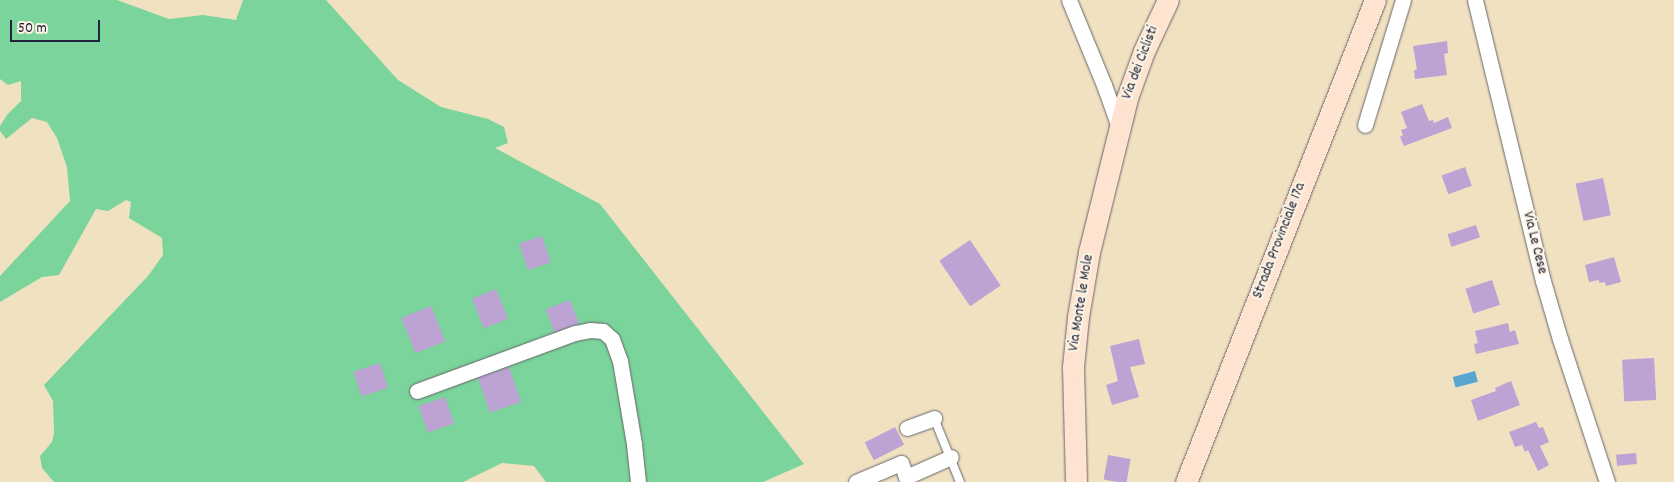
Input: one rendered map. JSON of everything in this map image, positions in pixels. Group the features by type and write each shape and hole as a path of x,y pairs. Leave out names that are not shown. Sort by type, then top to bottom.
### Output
{"main road":[{"name":"Via dei Ciclisti","path":"1119,127 1137,68 1168,0"},
{"name":"Strada Provinciale 17a","path":"1186,482 1375,0"},
{"name":"Via Monte le Mole","path":"1076,482 1074,346 1089,252 1119,127"}],"street":[{"path":"1069,0 1104,84 1119,127"},
{"path":"1365,125 1403,0"},
{"name":"Via Le Cese","path":"1476,0 1543,281 1607,482"},
{"path":"417,391 574,333 590,330 602,331 612,339 620,361 634,444 638,482"},
{"path":"907,428 934,418"},
{"path":"856,482 901,463 906,477 951,457"}],"lane":[{"path":"934,418 960,482"}],"green space":[{"path":"0,0 117,0 169,19 203,15 236,20 243,0 326,0 398,80 441,107 488,119 504,127 508,143 495,148 600,204 804,464 763,482 546,482 534,466 502,463 463,482 54,482 42,468 40,456 52,442 54,433 53,401 44,385 148,276 163,255 162,238 129,218 131,202 126,200 108,211 96,209 59,275 42,277 0,302 0,276 70,201 67,167 57,138 47,122 32,118 6,139 0,131 0,126 7,115 21,101 21,81 8,85 0,79"}],"water":[{"path":"1475,371 1478,382 1456,388 1453,377"}],"building":[{"path":"1447,41 1448,53 1444,54 1447,75 1415,79 1414,70 1417,70 1413,46"},
{"path":"1422,104 1429,121 1433,120 1434,123 1448,117 1452,128 1404,146 1400,137 1403,135 1401,130 1407,128 1401,112"},
{"path":"1465,167 1472,186 1448,194 1442,176"},
{"path":"1603,178 1611,215 1584,221 1576,184"},
{"path":"1476,225 1480,237 1451,247 1447,234"},
{"path":"542,236 551,263 528,270 519,243"},
{"path":"970,240 1001,286 970,306 939,261"},
{"path":"1614,257 1621,282 1606,286 1605,282 1599,283 1599,280 1589,282 1585,265"},
{"path":"1492,280 1500,305 1473,313 1465,289"},
{"path":"496,289 508,319 484,328 472,299"},
{"path":"570,300 579,323 555,333 546,309"},
{"path":"431,306 445,341 416,353 401,318"},
{"path":"1508,323 1510,332 1515,330 1519,344 1476,354 1474,344 1478,343 1475,331"},
{"path":"1139,339 1145,364 1130,367 1139,397 1112,405 1106,385 1118,381 1110,346"},
{"path":"1654,358 1656,400 1624,402 1622,360"},
{"path":"380,363 388,388 361,396 353,372"},
{"path":"509,367 521,402 490,413 478,378"},
{"path":"1511,381 1520,405 1478,421 1471,400 1496,391 1495,388"},
{"path":"445,397 454,423 428,433 419,406"},
{"path":"1536,422 1539,428 1543,427 1549,442 1540,446 1549,465 1538,471 1528,450 1525,452 1522,445 1515,447 1509,432"},
{"path":"895,427 904,445 874,460 865,442"},
{"path":"1636,453 1637,464 1617,466 1616,455"},
{"path":"1108,455 1131,459 1127,482 1104,480"}]}
